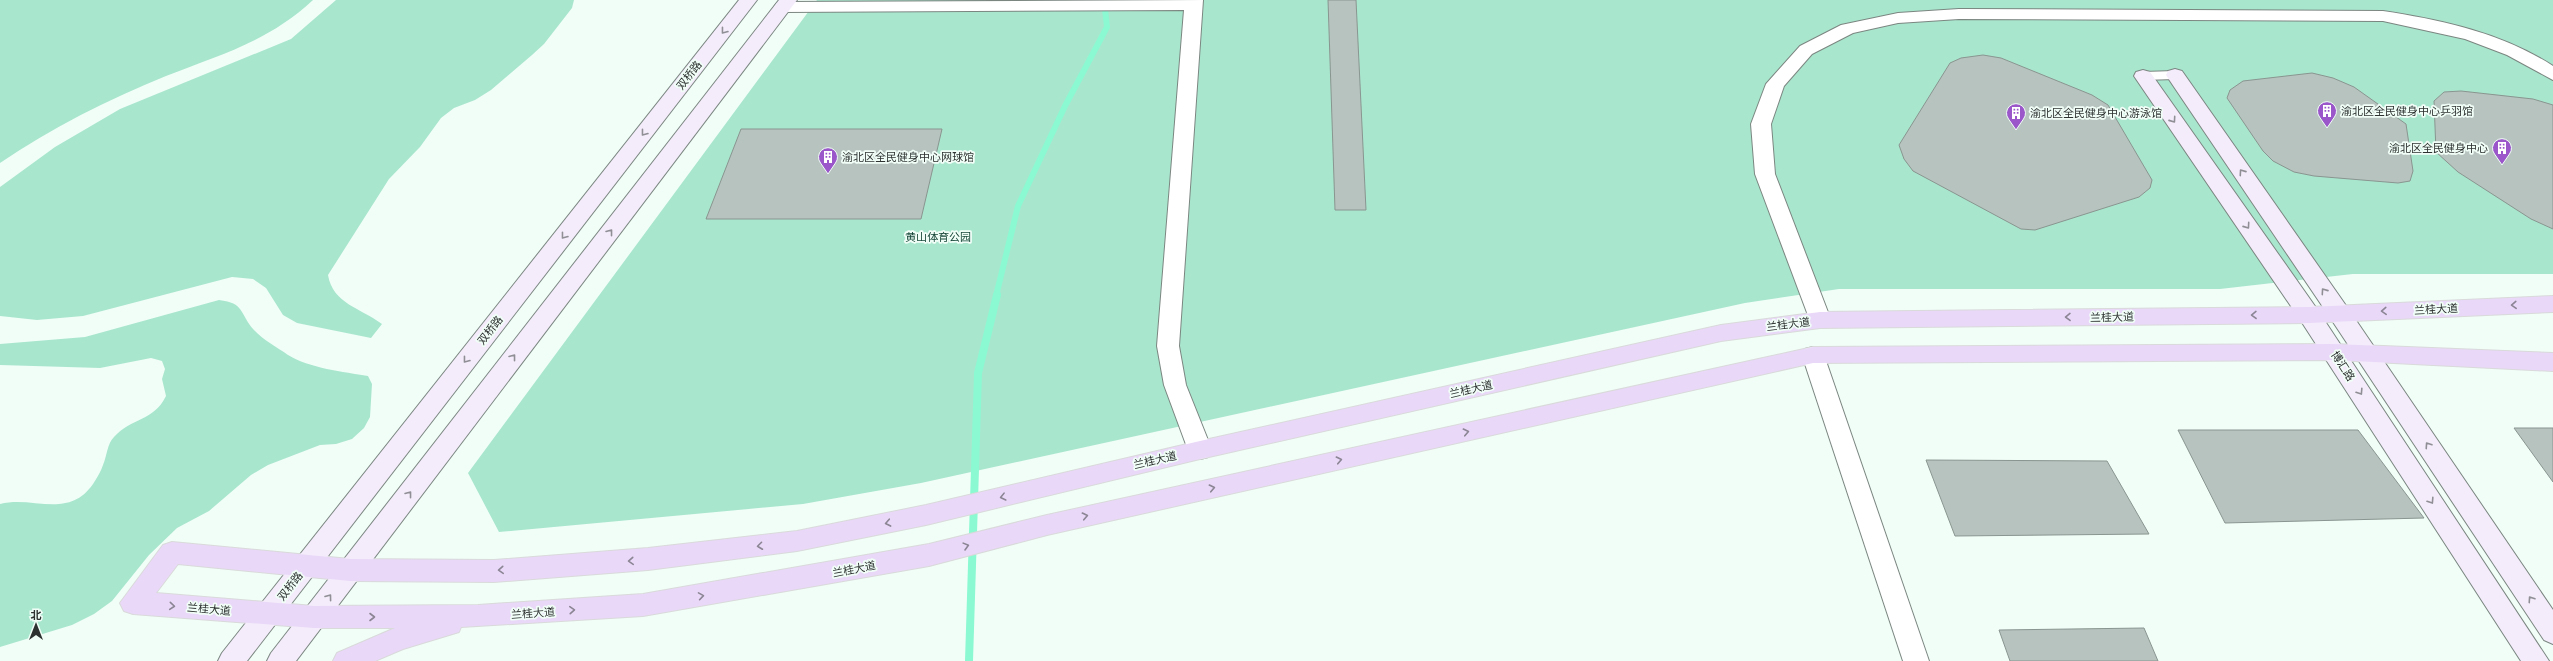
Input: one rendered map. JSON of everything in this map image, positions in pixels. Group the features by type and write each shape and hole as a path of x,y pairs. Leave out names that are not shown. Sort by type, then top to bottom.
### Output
{"main road":[{"name":"双桥路","path":"231,661 748,0"},
{"path":"280,661 785,4"},
{"path":"2175,75 2339,313 2553,632"},
{"name":"博汇路","path":"2143,76 2334,352 2536,661"},
{"name":"兰桂大道","path":"350,570 494,571 648,559 797,541 926,515 1200,450 1721,333 1820,320 2309,315 2553,304"},
{"path":"1813,355 2334,352 2553,362"},
{"name":"兰桂大道","path":"306,565 172,553 133,603 314,617 478,616 643,605 928,556 1047,524 1813,355"},
{"path":"306,565 350,570"},
{"path":"346,661 399,638 478,616"}],"street":[{"path":"785,4 1136,6 1194,3 1168,346 1176,385 1200,450"},
{"path":"1820,320 1765,174 1761,124 1775,84 1806,50 1847,29 1898,18 1959,14 2383,16 2432,24 2492,41 2553,74"},
{"path":"1813,355 1916,661"}],"lane":[{"path":"2143,76 2175,75"}],"green space":[{"path":"0,0 313,0 296,14 261,37 243,46 166,76 102,104 39,138 0,163"},
{"path":"336,0 574,0 572,8 544,44 532,55 491,90 475,100 454,108 441,118 420,147 389,179 328,275 331,285 342,299 382,324 371,338 297,323 283,315 266,288 253,279 232,277 83,316 37,320 0,316 0,187 55,147 120,109 291,39"},
{"name":"黄山体育公园","path":"817,0 2553,0 2553,274 2353,274 2220,289 1839,289 1745,303 921,483 803,504 499,532 468,473"},
{"path":"219,300 227,301 238,306 249,324 258,334 288,355 306,363 327,369 368,376 372,384 370,417 364,428 352,439 336,444 320,445 268,465 251,475 209,511 177,528 149,555 112,601 94,614 72,625 0,647 0,504 25,502 61,504 73,501 83,495 93,484 99,474 107,450 114,437 128,426 149,415 161,404 166,396 162,379 165,369 162,361 151,358 100,368 0,365 0,344 85,337"}],"building":[{"path":"1328,0 1356,0 1366,210 1335,210"},
{"name":"渝北区全民健身中心游泳馆","path":"1983,55 2001,58 2092,95 2108,105 2152,180 2150,188 2139,197 2035,230 2021,229 1913,171 1904,159 1899,145 1950,63 1961,58"},
{"name":"渝北区全民健身中心乒羽馆","path":"2312,73 2333,78 2354,87 2406,124 2413,171 2410,181 2398,183 2314,176 2294,172 2273,161 2263,151 2227,98 2230,90 2243,81"},
{"name":"渝北区全民健身中心","path":"2461,91 2533,99 2553,105 2553,229 2531,219 2458,172 2436,152 2434,101 2444,92"},
{"name":"渝北区全民健身中心网球馆","path":"741,129 942,129 921,219 706,219"},
{"path":"2514,428 2553,428 2553,482"},
{"path":"2178,430 2358,430 2424,518 2225,523"},
{"path":"1926,460 2107,461 2149,534 1955,536"},
{"path":"2144,628 2158,661 2010,661 1999,630"}],"waterway":[{"path":"996,296 1018,206 1065,106 1107,27 1104,0"},
{"path":"969,661 978,373 997,295"}],"place":[{"name":"渝北区全民健身中心乒羽馆","path":"2327,128"},
{"name":"渝北区全民健身中心游泳馆","path":"2016,130"},
{"name":"渝北区全民健身中心","path":"2502,165"},
{"name":"渝北区全民健身中心网球馆","path":"828,174"}]}
